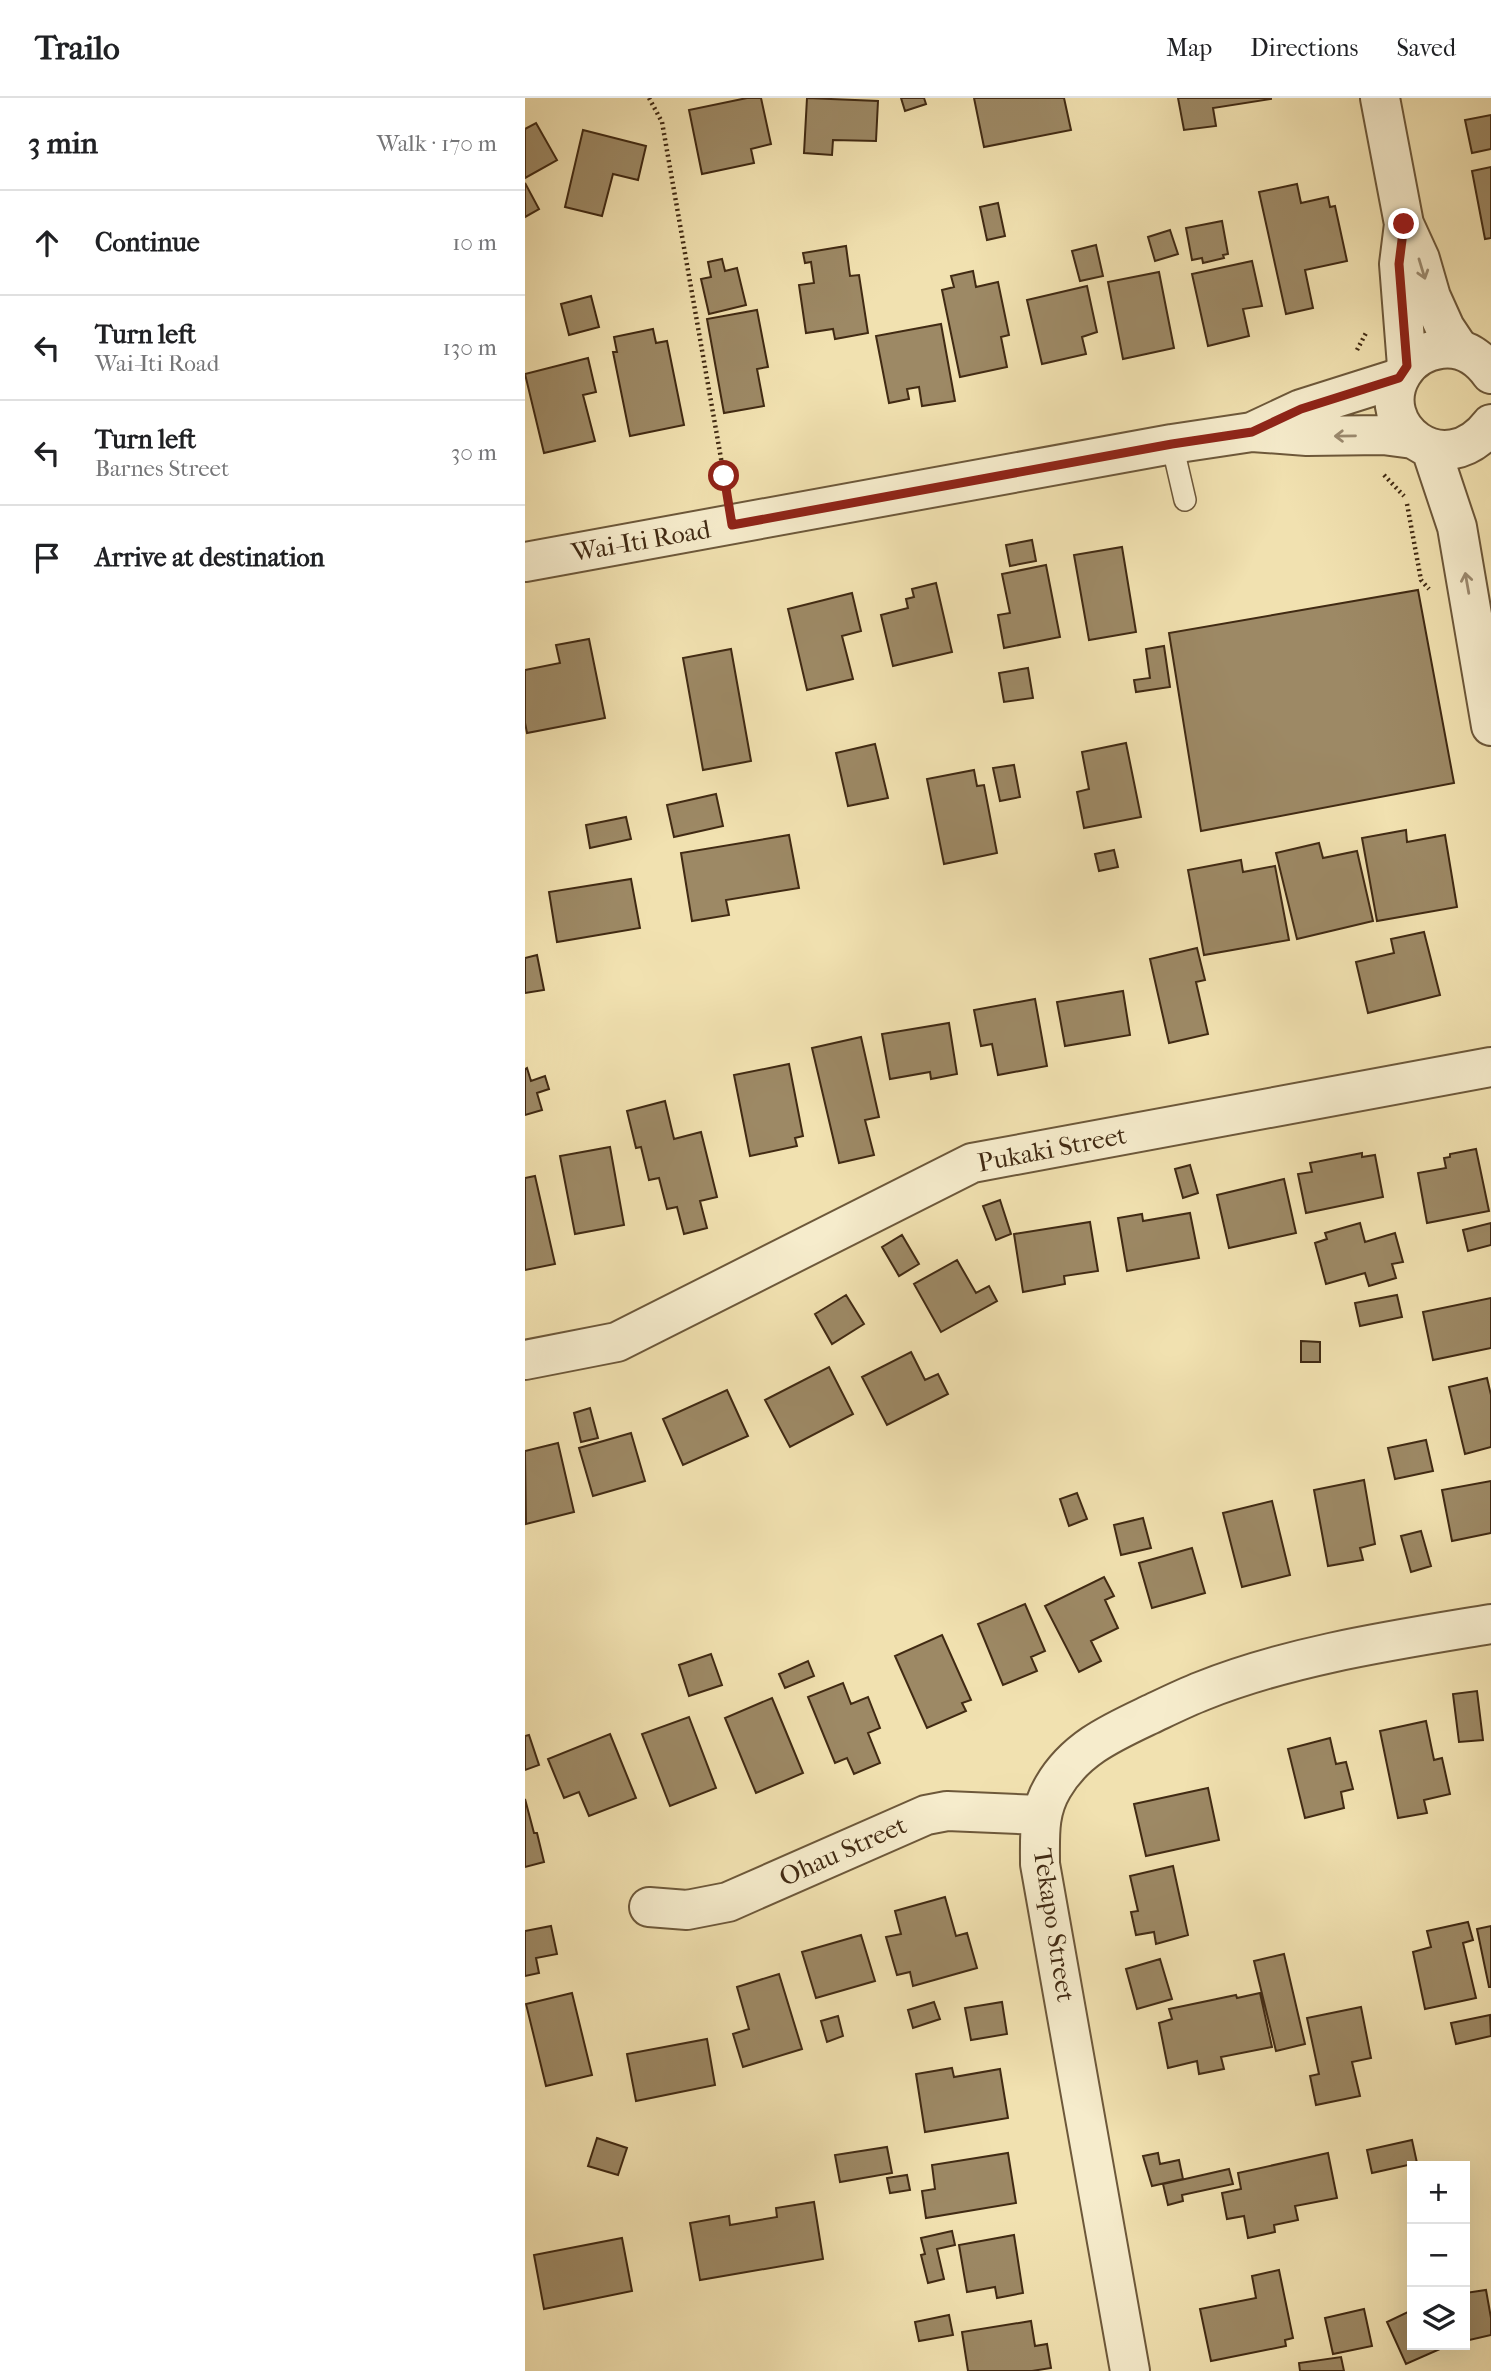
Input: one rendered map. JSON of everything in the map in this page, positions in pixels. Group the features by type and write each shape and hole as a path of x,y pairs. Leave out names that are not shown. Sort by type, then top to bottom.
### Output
{"street":[{"path":"1380,98 1404,224 1420,259 1431,296 1444,328 1481,363"},
{"path":"1404,224 1399,264 1403,372 1395,394 1396,411 1402,426 1422,444 1457,527 1491,726"},
{"name":"Wai-Iti Road","path":"1252,432 1301,409 1403,372 1417,356 1430,351 1444,348 1481,363"},
{"name":"Wai-Iti Road","path":"525,562 1172,444 1252,432 1307,436 1384,435 1448,451 1465,447 1481,438 1491,424"},
{"name":"Pukaki Street","path":"525,1360 617,1342 972,1163 1491,1067"},
{"name":"Tekapo Street","path":"1130,2371 1040,1864 1040,1815 1052,1788 1067,1766 1086,1748 1110,1733 1200,1691 1250,1674 1306,1660 1491,1624"},
{"name":"Ohau Street","path":"649,1907 687,1910 728,1902 926,1815 947,1811 1040,1815"}],"lane":[{"path":"1172,444 1185,500"}],"path":[{"path":"649,98 662,122 732,525"},
{"path":"1352,359 1369,328"},
{"path":"1377,472 1389,478 1403,492 1421,580 1435,597"}],"building":[{"path":"747,98 761,98 771,144 751,149 754,163 702,174 689,110"},
{"path":"807,98 878,101 876,141 833,140 832,155 804,153"},
{"path":"901,98 924,98 926,104 905,111"},
{"path":"974,98 1064,98 1071,130 984,147"},
{"path":"1178,98 1271,99 1213,108 1216,126 1184,130"},
{"path":"1491,115 1491,149 1472,153 1465,120"},
{"path":"536,123 557,160 525,178 525,129"},
{"path":"583,130 646,146 638,180 613,174 602,216 565,207"},
{"path":"1491,167 1491,238 1485,239 1472,171"},
{"path":"525,183 539,209 525,217"},
{"path":"1297,184 1301,203 1328,197 1330,207 1335,206 1347,261 1305,270 1313,308 1286,314 1259,192"},
{"path":"998,203 1005,236 987,240 980,207"},
{"path":"1222,221 1228,254 1223,255 1224,258 1203,263 1202,258 1192,260 1186,228"},
{"path":"1170,230 1178,254 1155,261 1148,237"},
{"path":"1096,245 1103,276 1080,281 1072,251"},
{"path":"846,246 850,276 859,275 868,333 835,339 833,329 806,333 799,285 814,283 811,262 805,263 803,253"},
{"path":"722,259 725,271 737,268 746,305 709,314 701,279 711,277 708,262"},
{"path":"1252,261 1262,306 1243,309 1249,336 1208,346 1192,274"},
{"path":"973,271 976,287 998,282 1009,335 1001,337 1007,367 960,377 942,290 954,287 951,276"},
{"path":"1159,272 1174,348 1123,359 1108,282"},
{"path":"1087,286 1097,332 1082,337 1086,354 1042,364 1027,300"},
{"path":"591,296 599,327 569,335 561,304"},
{"path":"757,310 768,367 757,369 764,406 724,413 707,319"},
{"path":"941,324 955,401 922,406 919,387 907,389 909,399 889,403 876,336"},
{"path":"653,329 656,343 667,341 684,425 630,436 613,352 617,352 614,337"},
{"path":"588,358 596,392 583,395 595,441 544,453 525,374"},
{"path":"1032,540 1036,561 1010,566 1006,545"},
{"path":"1122,547 1136,632 1089,640 1074,555"},
{"path":"1046,565 1060,637 1004,648 998,615 1010,613 1002,574"},
{"path":"936,583 952,652 893,666 881,615 908,608 906,599 914,597 912,589"},
{"path":"1418,590 1454,783 1201,831 1169,633"},
{"path":"852,593 861,631 842,636 853,679 807,690 788,609"},
{"path":"589,639 605,718 527,733 525,670 560,663 556,645"},
{"path":"1164,646 1170,687 1136,692 1134,680 1150,678 1146,649"},
{"path":"731,649 751,761 703,770 683,658"},
{"path":"1028,668 1033,698 1004,702 999,673"},
{"path":"1126,743 1141,817 1084,828 1077,792 1089,789 1082,752"},
{"path":"875,744 888,798 848,806 836,753"},
{"path":"1014,765 1020,797 1000,801 993,768"},
{"path":"974,770 977,786 984,785 997,853 944,864 927,779"},
{"path":"716,794 723,826 674,837 667,805"},
{"path":"626,817 631,839 590,848 586,825"},
{"path":"1406,830 1407,842 1445,835 1457,907 1377,921 1362,838"},
{"path":"789,835 799,888 726,900 729,915 692,921 681,853"},
{"path":"1319,843 1323,858 1357,851 1373,921 1297,939 1276,853"},
{"path":"1114,850 1118,867 1099,871 1095,854"},
{"path":"1241,860 1243,872 1275,866 1289,940 1204,955 1188,870"},
{"path":"631,879 640,928 557,942 549,892"},
{"path":"1424,932 1440,995 1368,1013 1356,962 1394,953 1391,939"},
{"path":"1197,948 1205,980 1196,982 1208,1034 1169,1043 1150,959"},
{"path":"537,955 544,990 525,993 525,958"},
{"path":"1123,991 1130,1035 1065,1046 1057,1002"},
{"path":"1035,999 1047,1066 998,1075 992,1044 981,1046 974,1010"},
{"path":"949,1023 957,1074 931,1079 930,1072 890,1079 882,1034"},
{"path":"861,1037 879,1117 865,1120 874,1155 839,1163 812,1048"},
{"path":"789,1064 803,1136 795,1138 797,1146 750,1156 734,1075"},
{"path":"527,1068 531,1081 545,1076 549,1089 537,1093 542,1110 525,1115 525,1069"},
{"path":"665,1101 674,1139 701,1132 717,1197 700,1201 707,1228 684,1234 677,1207 667,1209 659,1178 649,1180 641,1147 636,1148 627,1111"},
{"path":"610,1147 624,1225 575,1234 560,1156"},
{"path":"1476,1149 1489,1211 1427,1223 1418,1173 1446,1168 1444,1158 1450,1157 1450,1154"},
{"path":"1362,1153 1362,1157 1375,1155 1383,1197 1306,1213 1298,1174 1312,1172 1310,1163"},
{"path":"1190,1165 1198,1193 1183,1198 1175,1169"},
{"path":"535,1176 555,1264 525,1270 525,1178"},
{"path":"1284,1179 1296,1233 1229,1248 1217,1195"},
{"path":"1000,1200 1011,1234 996,1240 983,1206"},
{"path":"1190,1213 1199,1258 1127,1271 1118,1218 1142,1214 1143,1221"},
{"path":"1090,1222 1098,1271 1064,1276 1065,1284 1023,1292 1014,1234"},
{"path":"1360,1223 1365,1242 1395,1233 1403,1262 1392,1264 1396,1278 1369,1286 1365,1273 1326,1284 1315,1243 1327,1239 1325,1233"},
{"path":"1491,1223 1491,1245 1468,1251 1463,1230"},
{"path":"902,1235 919,1264 899,1276 882,1247"},
{"path":"957,1260 976,1293 989,1286 997,1301 941,1332 914,1284"},
{"path":"846,1295 864,1324 832,1344 815,1314"},
{"path":"1397,1295 1402,1317 1360,1326 1355,1303"},
{"path":"1491,1298 1491,1348 1433,1360 1423,1312"},
{"path":"1301,1341 1320,1342 1320,1362 1301,1362"},
{"path":"911,1352 925,1380 938,1374 948,1394 887,1425 862,1377"},
{"path":"829,1367 853,1414 790,1447 765,1400"},
{"path":"1487,1378 1491,1395 1491,1447 1465,1454 1449,1387"},
{"path":"727,1390 748,1436 683,1465 663,1419"},
{"path":"590,1408 598,1438 581,1442 574,1413"},
{"path":"631,1433 645,1481 593,1496 579,1448"},
{"path":"1426,1440 1433,1471 1395,1479 1388,1448"},
{"path":"558,1443 574,1512 526,1524 525,1451"},
{"path":"1364,1480 1375,1544 1360,1548 1363,1560 1328,1566 1314,1490"},
{"path":"1491,1481 1491,1533 1452,1541 1442,1490"},
{"path":"1077,1493 1087,1519 1069,1526 1060,1499"},
{"path":"1272,1501 1290,1575 1242,1587 1223,1513"},
{"path":"1143,1518 1151,1548 1121,1555 1114,1525"},
{"path":"1421,1531 1431,1566 1411,1572 1401,1536"},
{"path":"1192,1548 1205,1593 1152,1608 1139,1563"},
{"path":"1104,1577 1114,1596 1105,1600 1118,1628 1091,1641 1101,1661 1079,1672 1045,1606"},
{"path":"1025,1604 1045,1651 1031,1657 1037,1671 1003,1685 978,1624"},
{"path":"942,1635 971,1700 962,1703 966,1711 927,1728 895,1656"},
{"path":"711,1654 722,1685 689,1696 679,1665"},
{"path":"808,1661 814,1676 785,1688 779,1674"},
{"path":"843,1683 851,1704 868,1697 880,1728 868,1733 880,1763 854,1774 847,1758 835,1763 808,1697"},
{"path":"1477,1691 1483,1740 1459,1742 1453,1694"},
{"path":"772,1698 803,1773 756,1793 725,1718"},
{"path":"689,1717 716,1788 670,1806 642,1734"},
{"path":"1426,1721 1434,1760 1442,1758 1450,1794 1424,1800 1427,1813 1398,1818 1380,1731"},
{"path":"610,1734 636,1798 589,1816 579,1792 564,1798 548,1759"},
{"path":"529,1735 539,1765 525,1770 525,1736"},
{"path":"1330,1738 1336,1764 1346,1762 1353,1789 1341,1792 1344,1808 1305,1818 1288,1749"},
{"path":"1208,1788 1219,1840 1146,1856 1134,1804"},
{"path":"525,1799 544,1862 525,1867"},
{"path":"1173,1866 1188,1935 1156,1944 1154,1932 1136,1935 1131,1912 1138,1911 1130,1876"},
{"path":"945,1897 956,1936 967,1933 977,1968 913,1986 910,1972 897,1975 886,1937 901,1934 895,1911"},
{"path":"1468,1922 1473,1940 1463,1943 1476,1998 1425,2009 1413,1952 1431,1947 1427,1931"},
{"path":"551,1926 557,1954 536,1958 539,1973 525,1976 525,1931"},
{"path":"1491,1926 1491,1987 1489,1987 1477,1929"},
{"path":"861,1935 875,1981 816,1998 802,1952"},
{"path":"1284,1954 1305,2044 1276,2051 1254,1961"},
{"path":"1160,1959 1172,1999 1137,2009 1126,1969"},
{"path":"779,1974 802,2049 743,2067 733,2034 749,2029 737,1987"},
{"path":"572,1993 592,2075 546,2086 526,2004"},
{"path":"1260,1993 1272,2047 1221,2057 1224,2069 1199,2074 1197,2061 1168,2068 1159,2023 1172,2019 1169,2009 1236,1995 1237,1998"},
{"path":"934,2002 940,2019 913,2028 908,2010"},
{"path":"1002,2002 1007,2034 971,2040 965,2008"},
{"path":"1361,2007 1371,2058 1352,2062 1360,2096 1316,2105 1310,2076 1319,2074 1307,2018"},
{"path":"1490,2015 1491,2036 1456,2044 1451,2023"},
{"path":"838,2016 843,2036 827,2042 821,2021"},
{"path":"707,2039 715,2085 636,2101 627,2054"},
{"path":"952,2068 954,2077 1000,2069 1008,2118 925,2132 916,2074"},
{"path":"597,2138 627,2148 618,2175 588,2166"},
{"path":"1412,2140 1417,2161 1407,2161 1407,2165 1372,2173 1367,2150"},
{"path":"887,2147 892,2173 840,2182 835,2155"},
{"path":"1008,2153 1016,2203 926,2218 922,2191 935,2189 932,2165"},
{"path":"1158,2153 1160,2164 1179,2160 1183,2179 1152,2186 1143,2156"},
{"path":"1328,2153 1337,2198 1295,2206 1298,2220 1274,2225 1275,2232 1248,2238 1244,2216 1227,2219 1222,2193 1241,2189 1238,2173"},
{"path":"1229,2169 1233,2184 1182,2195 1183,2201 1168,2205 1163,2184"},
{"path":"907,2175 910,2190 890,2193 887,2178"},
{"path":"814,2202 823,2259 700,2280 690,2223 729,2216 730,2225 777,2217 776,2208"},
{"path":"952,2231 955,2245 937,2249 944,2279 928,2283 921,2255 925,2254 921,2238"},
{"path":"1014,2235 1023,2293 997,2298 995,2287 967,2292 959,2245"},
{"path":"622,2238 632,2291 544,2309 534,2255"},
{"path":"1279,2270 1293,2338 1285,2340 1286,2346 1211,2361 1200,2309 1256,2298 1252,2276"},
{"path":"1486,2290 1491,2335 1470,2340 1470,2292"},
{"path":"1364,2309 1372,2346 1333,2354 1325,2318"},
{"path":"1407,2312 1407,2350 1438,2350 1406,2364 1387,2322"},
{"path":"949,2315 953,2335 919,2341 915,2322"},
{"path":"1031,2321 1035,2346 1047,2344 1051,2368 1032,2371 968,2371 962,2332"},
{"path":"1341,2357 1344,2371 1300,2371 1299,2363"}],"route":[{"path":"724,476 732,525 1172,444 1252,432 1301,409 1399,378 1407,366 1399,264 1404,224"}]}
